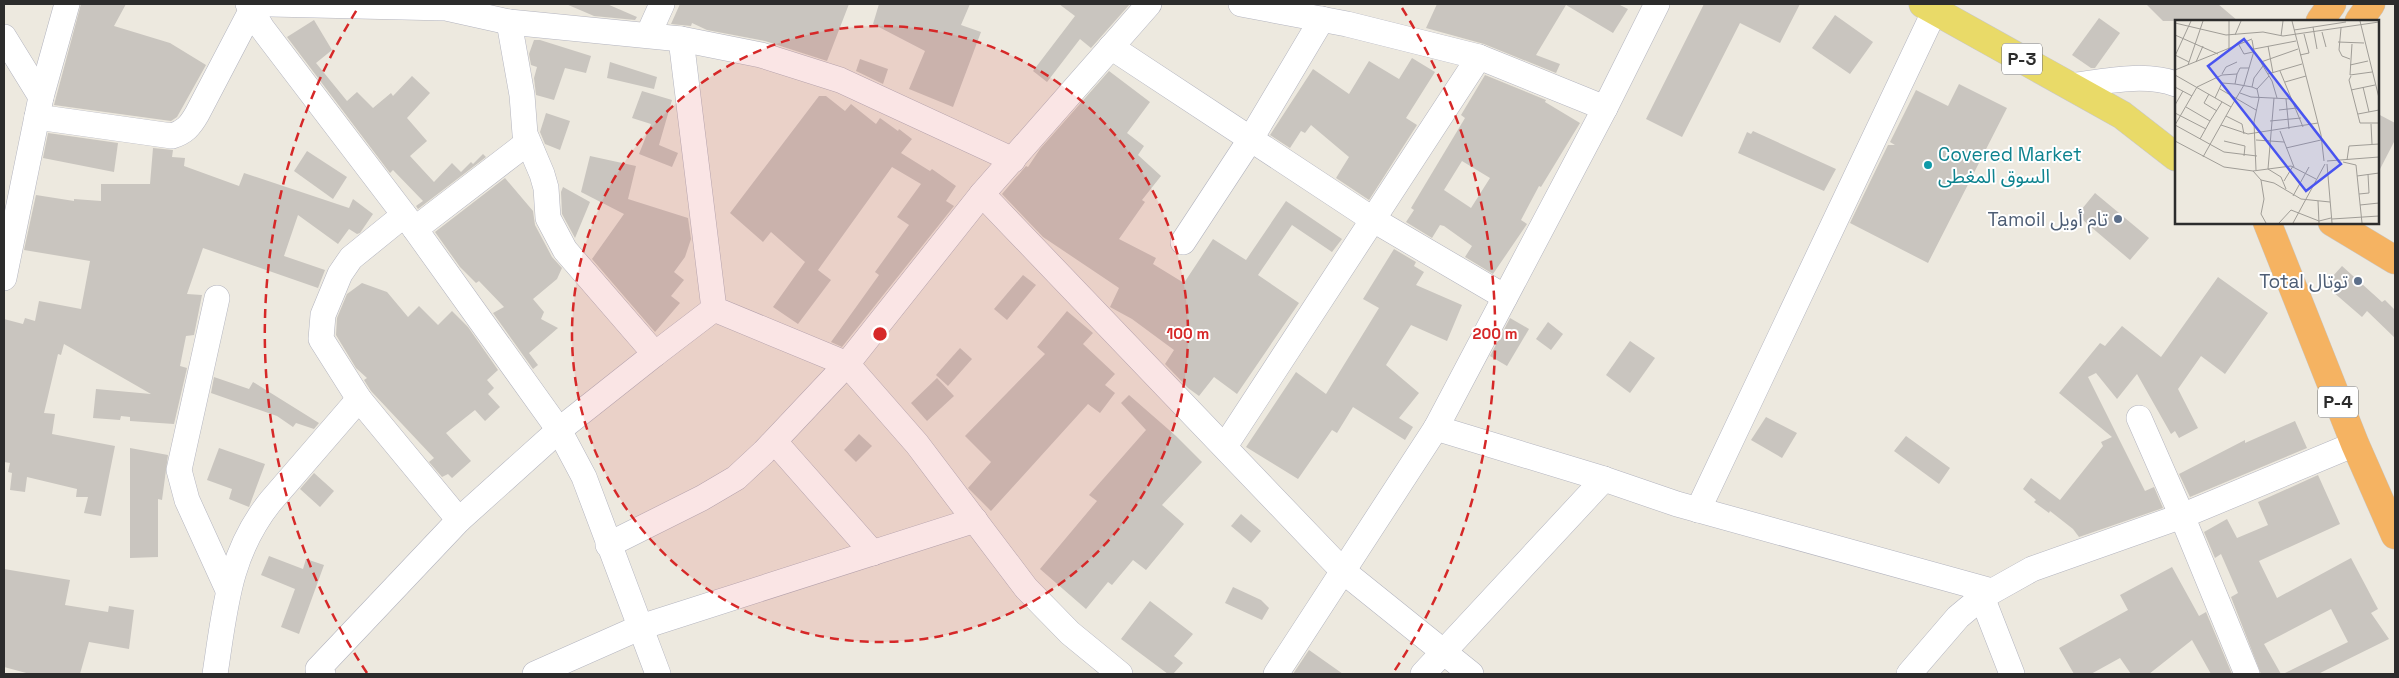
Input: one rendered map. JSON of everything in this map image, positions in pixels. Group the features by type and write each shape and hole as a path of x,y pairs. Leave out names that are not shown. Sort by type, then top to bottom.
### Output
{"highway":[{"path":"2321,20 2332,4"},
{"path":"2361,20 2371,4"},
{"name":"P-4","path":"2249,224 2285,268"},
{"name":"P-4","path":"2268,224 2355,444 2395,535"},
{"path":"2335,224 2395,260"}],"main road":[{"name":"P-3","path":"1929,7 2122,115 2175,155"},
{"name":"P-3","path":"2122,115 2175,132"}],"street":[{"path":"4,278 39,107 67,4"},
{"path":"648,35 662,4"},
{"path":"608,546 736,478 775,442 847,364 982,194 1148,4"},
{"path":"1241,4 1322,19 1479,57 1605,108"},
{"path":"1276,674 1436,428 1605,108 1657,4"},
{"path":"39,107 172,136 182,132 189,127 197,114 257,5"},
{"path":"257,5 447,6 509,22 681,39 761,55 840,80 1013,160"},
{"path":"257,5 262,28 410,222 559,430 584,477 608,546 642,628 658,674"},
{"path":"1698,510 1929,7"},
{"path":"1183,242 1250,140 1322,19"},
{"path":"509,22 528,143 546,188 548,218 561,244 655,354"},
{"path":"4,37 39,107"},
{"path":"681,39 714,309"},
{"path":"1111,47 1372,219 1505,297"},
{"path":"1225,446 1479,57"},
{"path":"2069,86 2130,79 2168,81 2175,84"},
{"path":"459,520 359,399 321,339 323,315 340,274 351,258 410,222 528,143"},
{"path":"982,194 1116,337 1225,446 1343,571 1471,674"},
{"path":"217,298 179,470 187,500 228,590"},
{"path":"318,672 459,520 559,430 714,309"},
{"path":"714,309 847,364 917,444 1026,588 1070,633 1120,674"},
{"path":"215,674 228,590 240,549 260,515 359,399"},
{"path":"2139,418 2182,516 2247,674"},
{"path":"1436,428 1604,479 1698,510 1987,594"},
{"path":"775,442 873,553"},
{"path":"1909,674 1958,617 1987,594 2032,570 2182,516 2355,444"},
{"path":"1423,674 1604,479"},
{"path":"535,674 642,628 975,520"},
{"path":"1987,594 2012,674"}],"building":[{"path":"81,4 126,4 114,26 170,43 206,65 177,117 171,121 54,105"},
{"path":"566,4 607,4 637,17 635,20 594,16"},
{"path":"680,4 849,4 827,61 765,41 707,30 692,23 691,26 671,24"},
{"path":"879,4 970,4 961,25 981,32 953,107 909,89 925,51 873,24"},
{"path":"1059,4 1130,4 1091,48 1080,39 1047,82 1033,71 1075,16"},
{"path":"1437,4 1618,4 1628,9 1613,33 1566,5 1536,55 1560,64 1556,73 1484,44 1426,28"},
{"path":"1704,4 1800,4 1780,43 1740,23 1682,137 1646,119"},
{"path":"2146,4 2218,4 2237,20 2175,20 2163,21"},
{"path":"1835,15 1873,42 1850,74 1812,48"},
{"path":"2099,18 2120,33 2095,68 2091,68 2072,55"},
{"path":"314,20 332,50 316,63 347,101 357,92 373,108 391,93 393,96 412,76 430,93 407,118 427,141 410,156 434,182 452,163 461,172 483,154 486,157 418,209 416,206 423,201 393,170 390,173 287,37"},
{"path":"534,40 540,40 591,56 586,73 565,68 554,100 536,95 534,78 537,67 531,65 529,54"},
{"path":"1412,58 1435,72 1406,118 1417,125 1369,200 1336,178 1349,157 1311,125 1305,133 1301,131 1290,148 1270,135 1313,69 1349,94 1369,61 1399,79"},
{"path":"860,59 888,69 883,84 856,71"},
{"path":"610,62 657,77 654,89 607,78"},
{"path":"1109,71 1150,102 1127,133 1144,146 1138,155 1161,176 1142,200 1145,202 1119,239 1156,258 1153,264 1184,283 1213,239 1246,260 1286,201 1342,239 1332,252 1292,225 1258,275 1299,303 1237,394 1214,377 1199,396 1188,388 1165,364 1174,350 1132,319 1110,307 1119,288 1043,237 1002,194 1026,166 1028,167 1040,149"},
{"path":"1485,75 1546,100 1545,102 1580,123 1541,187 1539,186 1521,220 1527,224 1493,274 1465,257 1472,246 1444,226 1440,225 1432,238 1406,222 1414,210 1411,208 1465,118 1461,115","holes":["1462,161 1490,178 1471,208 1444,190"]},
{"name":"Covered Market السوق المغطى","path":"1959,84 2007,108 1928,263 1850,223 1888,145 1895,145 1890,142 1916,90 1948,106"},
{"path":"642,91 672,100 659,145 678,153 672,167 639,154 651,124 632,118"},
{"path":"819,96 826,96 845,111 851,104 876,124 880,118 898,131 899,129 912,139 901,153 930,171 932,169 956,186 946,201 954,206 842,347 831,342 879,275 875,272 909,225 897,217 921,184 892,167 818,270 831,280 798,324 773,307 805,262 771,232 763,242 730,213"},
{"path":"546,113 570,121 560,150 545,144 540,132"},
{"path":"2379,115 2395,123 2395,140 2379,171"},
{"path":"1753,131 1836,169 1824,191 1738,153 1747,132 1751,134"},
{"path":"48,133 118,143 114,172 43,158"},
{"path":"153,148 173,150 172,157 185,158 184,166 239,186 244,173 349,208 353,199 373,214 360,233 357,234 349,229 338,244 298,215 284,256 325,270 318,288 203,248 187,294 202,295 194,335 186,336 180,366 187,368 174,424 130,421 130,417 121,416 120,420 93,418 96,389 151,394 64,344 61,355 58,354 44,413 55,414 52,434 115,446 101,516 84,513 88,497 76,497 77,489 27,477 25,492 10,490 12,473 8,472 10,463 4,462 4,319 23,324 25,318 35,321 39,301 81,309 90,261 24,250 36,195 74,201 74,199 101,201 101,184 150,184"},
{"path":"307,151 347,177 333,199 294,171"},
{"path":"590,156 636,166 628,199 688,218 691,239 685,257 674,272 684,280 671,296 680,303 655,332 592,259 624,214 581,192"},
{"path":"505,178 533,211 535,225 552,257 562,268 557,279 533,299 544,312 541,319 558,328 529,353 538,365 533,369 493,313 504,307 479,281 476,283 460,267 435,232"},
{"path":"563,187 590,202 575,238 562,214 561,192"},
{"path":"2095,193 2149,238 2130,260 2077,215"},
{"path":"1394,249 1416,262 1414,266 1424,272 1416,285 1462,305 1447,341 1411,325 1386,365 1419,393 1399,418 1413,427 1405,440 1353,407 1337,433 1332,430 1298,479 1246,447 1296,372 1326,394 1379,308 1363,299"},
{"path":"2342,266 2382,302 2385,300 2395,310 2395,338 2367,311 2362,317 2325,285"},
{"path":"1023,275 1036,285 1007,320 994,309"},
{"path":"2218,277 2268,313 2225,374 2201,356 2178,389 2198,428 2179,438 2175,431 2171,434 2137,374 2117,399 2096,373 2088,377 2145,491 2154,487 2163,508 2079,537 2073,529 2050,511 2049,513 2034,502 2036,500 2023,489 2031,478 2060,500 2103,446 2101,442 2112,437 2059,393 2100,343 2105,346 2122,326 2161,357"},
{"path":"362,283 387,292 408,317 419,306 438,325 452,311 468,327 498,370 487,380 494,388 488,394 500,407 485,421 475,410 446,433 471,461 452,478 448,474 442,477 429,462 434,458 371,391 364,380 367,378 356,368 336,335 337,318 347,294"},
{"path":"1067,311 1093,333 1083,344 1115,374 1105,385 1115,393 1100,413 1088,404 991,511 968,488 991,462 965,436 1045,354 1037,347"},
{"path":"1510,318 1529,329 1507,366 1490,356"},
{"path":"1548,322 1563,334 1551,350 1536,339"},
{"path":"1630,341 1655,358 1630,393 1606,375"},
{"path":"960,348 972,359 948,386 936,375"},
{"path":"214,377 249,389 253,382 319,423 314,429 296,423 293,427 277,416 211,393"},
{"path":"937,378 954,396 927,421 911,403"},
{"path":"1129,395 1176,436 1202,462 1162,505 1184,524 1146,570 1133,560 1112,585 1108,582 1086,609 1040,569 1097,501 1089,495 1146,430 1121,403"},
{"path":"1766,417 1797,433 1782,458 1751,440"},
{"path":"2295,421 2307,448 2190,497 2179,474 2245,440 2245,443"},
{"path":"859,434 872,446 856,462 844,450"},
{"path":"1906,436 1950,468 1939,484 1894,451"},
{"path":"130,448 168,455 162,500 158,499 158,557 130,558"},
{"path":"219,448 265,464 249,507 229,499 232,489 207,480"},
{"path":"314,473 334,491 320,507 300,489"},
{"path":"2318,475 2340,524 2259,561 2277,598 2351,558 2378,609 2371,613 2389,639 2318,674 2283,674 2348,642 2331,609 2264,644 2281,674 2261,674 2231,597 2238,593 2221,554 2215,558 2204,532 2227,519 2237,538 2268,525 2258,502"},
{"path":"1241,514 1261,531 1251,543 1231,526"},
{"path":"269,556 303,569 306,559 324,565 299,634 281,627 295,589 261,575"},
{"path":"2172,567 2199,616 2206,612 2232,674 2211,674 2192,640 2149,674 2131,674 2120,658 2091,674 2074,674 2059,648 2128,610 2120,595"},
{"path":"4,569 70,580 65,605 108,612 109,606 134,610 129,649 89,642 80,674 30,674 4,667"},
{"path":"1233,587 1261,600 1269,608 1262,620 1225,603"},
{"path":"1150,601 1193,634 1174,656 1183,663 1173,674 1168,674 1121,639"},
{"path":"1309,650 1343,674 1293,674"}],"place":[{"name":"Covered Market السوق المغطى","path":"1928,165"},
{"name":"Tamoil تام أويل","path":"2118,219"},
{"name":"Total توتال","path":"2358,281"}]}
